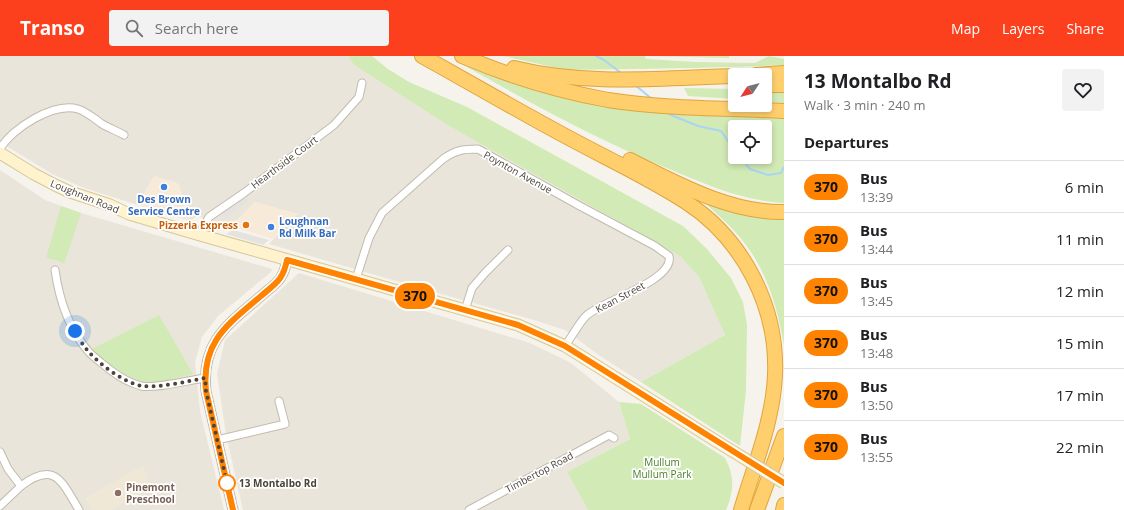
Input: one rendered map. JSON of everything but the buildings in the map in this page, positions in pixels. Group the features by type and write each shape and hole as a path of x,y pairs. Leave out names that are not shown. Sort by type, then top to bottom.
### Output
{"highway":[{"path":"462,56 543,86 609,100 694,107 784,111"},
{"path":"477,56 516,68 551,75 585,79 666,79 683,77 728,76"},
{"path":"423,57 651,171 692,189 735,205 753,209 784,212"},
{"path":"423,57 686,202 718,227 732,243 746,263 766,306 772,329 775,352 775,375 767,425 741,510"},
{"path":"772,74 784,73"},
{"path":"666,79 728,85"},
{"path":"772,86 784,85"},
{"path":"756,510 784,436"},
{"path":"782,510 784,505"}],"main road":[{"name":"Loughnan Road","path":"0,153 55,185 70,192 110,205 129,214"},
{"name":"Loughnan Road","path":"0,160 47,188 66,197 107,211 129,214 518,325 565,346 784,483"}],"street":[{"name":"Hearthside Court","path":"200,235 209,217 244,193 334,125 359,97 362,83"},
{"path":"0,149 10,136 30,121 52,112 72,108 81,110 104,125 124,135"},
{"name":"Poynton Avenue","path":"356,279 369,238 382,213 443,159 453,152 464,149 478,149 571,202 663,251"},
{"path":"465,310 472,288 508,250"},
{"name":"Kean Street","path":"565,346 586,316 660,276 670,260 669,256 663,251"},
{"path":"233,510 206,391 205,378 209,352 221,332 282,277 287,260"},
{"path":"55,270 58,289 79,339 88,352 118,375 142,386 158,386 205,378"},
{"path":"217,440 285,424 279,401"},
{"name":"Timbertop Road","path":"469,510 611,434"},
{"path":"0,452 8,469 21,486"},
{"path":"0,506 21,486 33,478 43,474 58,477 79,510"}],"shaded area":[{"path":"0,56 348,56 354,65 449,126 680,256 699,277 725,335 641,382 600,356 565,330 269,244 297,214 255,202 231,226 197,216 190,221 179,185 154,176 138,205 84,188 52,174 0,142"},
{"path":"0,170 45,200 81,213 272,269 271,272 218,316 202,337 195,362 200,411 224,510 0,510"},
{"path":"154,176 176,182 179,185 190,221 138,205"},
{"path":"246,197 249,201 224,219 221,214"},
{"path":"255,202 298,214 273,239 231,226"},
{"path":"233,230 269,240 263,245 226,234"},
{"path":"299,273 530,343 571,363 619,402 630,439 567,472 588,510 243,510 226,434 217,374 225,340"},
{"name":"Pinemont Preschool","path":"143,465 150,487 111,510 92,510 85,498"}],"green space":[{"path":"348,56 372,56 388,69 409,82 467,107 683,226 707,249 731,278 743,302 747,325 746,390 740,446 641,382 725,335 699,277 680,256 449,126 354,65"},
{"path":"503,56 645,56 646,59 695,62 755,63 769,56 784,59 784,65 566,70"},
{"path":"652,56 729,56 729,58"},
{"path":"458,62 524,86 576,101 631,109 784,117 784,203 741,196 702,182 647,160 537,106"},
{"path":"684,88 728,89 728,99 688,96"},
{"path":"784,88 784,103 772,102 772,89"},
{"path":"704,202 784,218 784,345 772,295 756,260 739,236"},
{"path":"61,206 81,213 64,264 56,260 46,258"},
{"path":"159,315 193,374 157,382 142,381 132,378 121,371 103,359 92,349"},
{"name":"Mullum Mullum Park","path":"619,402 641,404 725,458 732,478 731,497 726,510 588,510 567,472 630,439"}],"waterway":[{"path":"596,56 621,73"},
{"path":"635,85 652,99"},
{"path":"667,112 698,126 721,131 728,141"},
{"path":"746,164 750,169 768,175 781,173 784,167"}],"bus line":[{"name":"370","path":"233,510 206,391 205,378 209,352 221,332 282,277 287,260 518,325 565,346 784,483"}],"place":[{"name":"Des Brown Service Centre","path":"164,187"},
{"name":"Pizzeria Express","path":"246,225"},
{"name":"Loughnan Rd Milk Bar","path":"271,227"},
{"name":"13 Montalbo Rd","path":"227,483"},
{"name":"Pinemont Preschool","path":"118,493"}],"route":[{"path":"75,331 88,352 96,359 118,375 142,386 158,386 205,378 206,391 227,483"}]}
